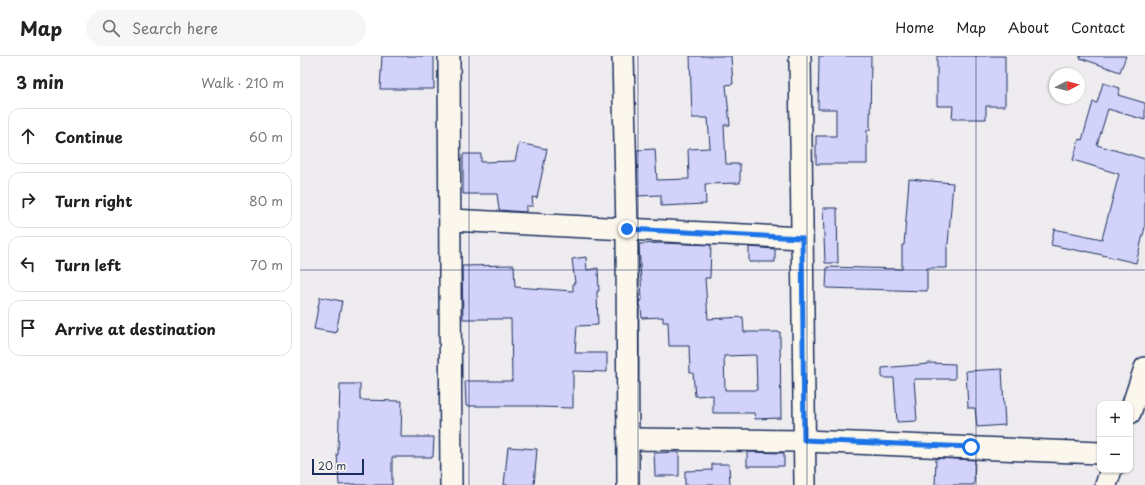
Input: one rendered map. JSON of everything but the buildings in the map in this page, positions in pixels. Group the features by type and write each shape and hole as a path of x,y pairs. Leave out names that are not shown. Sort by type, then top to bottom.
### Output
{"street":[{"path":"449,56 451,485"},
{"path":"623,56 627,229 628,485"},
{"path":"800,56 805,485"},
{"path":"450,220 802,238"},
{"path":"1133,405 1145,368"},
{"path":"628,439 804,440 1097,453"},
{"path":"1106,485 1110,473"}],"route":[{"path":"627,229 802,238 804,440 971,447"}]}
